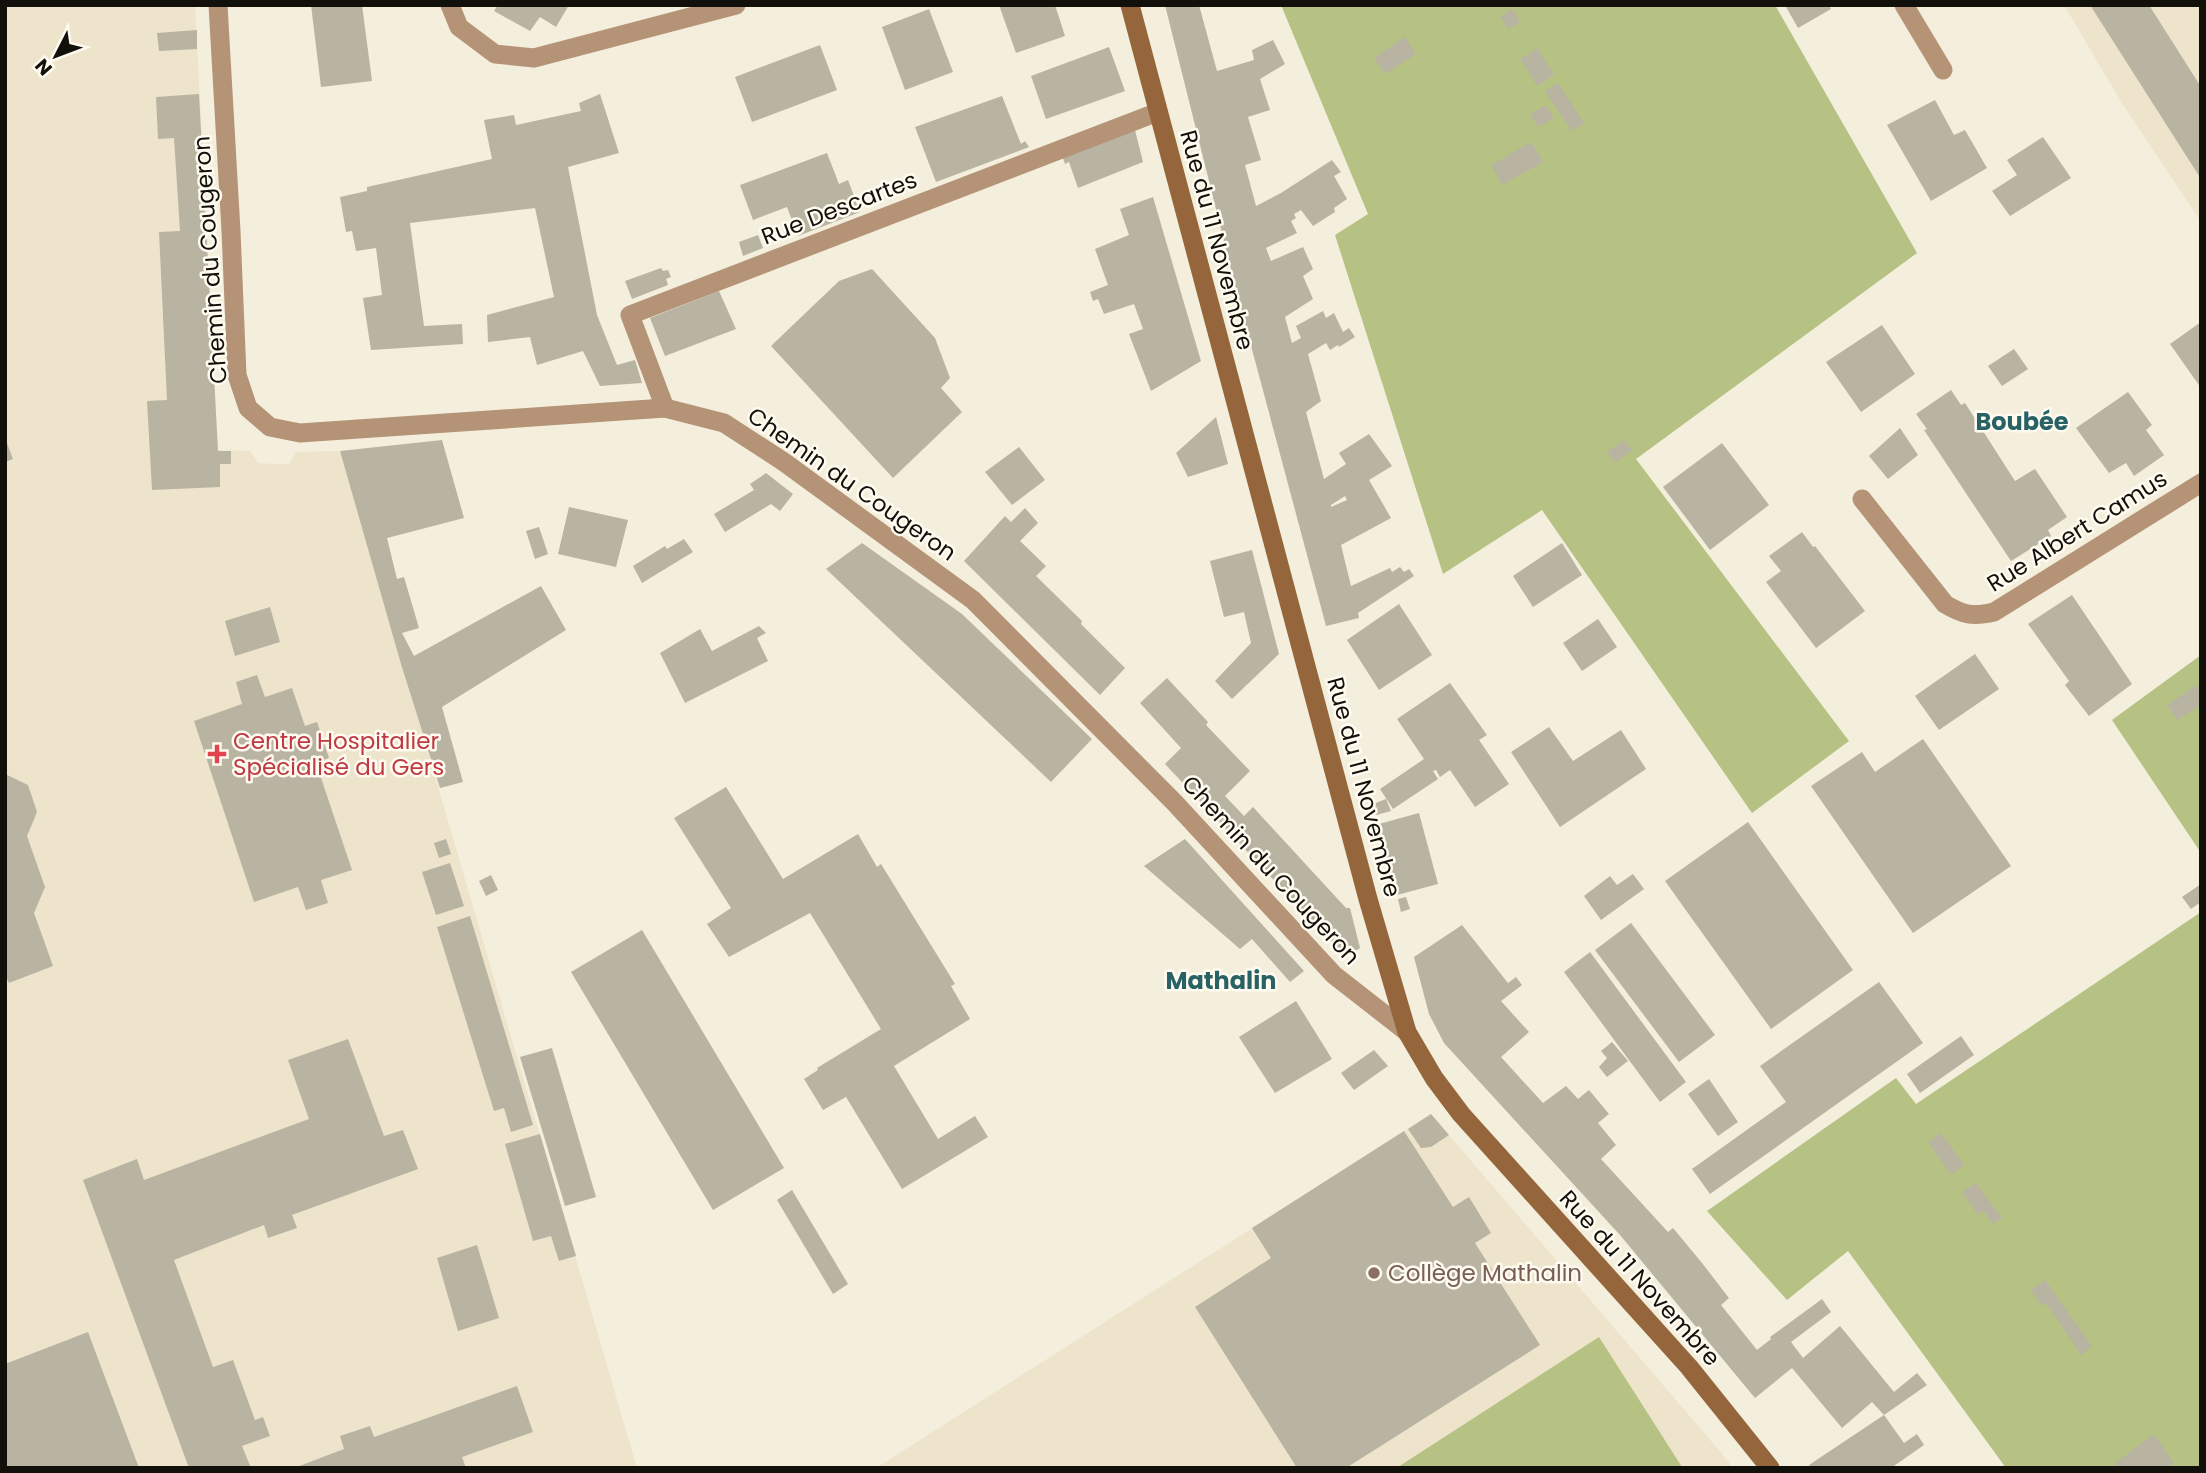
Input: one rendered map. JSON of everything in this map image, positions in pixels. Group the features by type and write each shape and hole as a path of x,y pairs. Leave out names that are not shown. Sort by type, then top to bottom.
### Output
{"main road":[{"name":"Rue du 11 Novembre","path":"1130,5 1368,899 1407,1032 1434,1078 1461,1114 1689,1367 1770,1468"}],"street":[{"name":"Chemin du Cougeron","path":"218,5 237,375 248,408 270,427 300,433 665,408 724,423 785,462 973,600 1174,802 1334,975 1407,1032"},
{"path":"450,5 459,27 495,54 534,58 736,5"},
{"path":"1904,5 1943,70"},
{"name":"Rue Descartes","path":"665,408 630,315 1158,112"},
{"name":"Rue Albert Camus","path":"1862,499 1945,604 1961,614 1976,616 1994,612 2201,483"}],"shaded area":[{"name":"Centre Hospitalier Spécialisé du Gers","path":"5,5 195,5 218,450 250,451 258,463 274,464 289,464 296,452 340,451 637,1468 5,1468"},
{"path":"2064,5 2201,5 2201,222 2123,105"},
{"name":"Collège Mathalin","path":"1431,1114 1729,1462 1731,1468 876,1468"}],"green space":[{"path":"1281,5 1775,5 1917,253 1636,459 1849,741 1752,813 1542,510 1443,574 1335,235 1368,214"},
{"path":"2201,655 2201,853 2112,720"},
{"path":"2201,912 2201,1468 2006,1468 1848,1251 1787,1300 1707,1211 1896,1078 1916,1104"},
{"path":"1599,1337 1682,1467 1398,1467"}],"building":[{"path":"311,5 362,5 372,81 321,87"},
{"path":"498,5 569,5 556,27 540,17 530,31 494,11"},
{"path":"999,5 1055,5 1065,36 1016,53"},
{"path":"1165,5 1199,5 1217,71 1254,60 1252,50 1273,40 1285,64 1260,79 1270,110 1248,117 1261,160 1245,165 1256,206 1332,160 1341,172 1334,176 1347,199 1334,208 1335,212 1313,226 1301,210 1294,214 1296,218 1291,221 1297,233 1266,248 1271,261 1303,247 1313,269 1303,276 1313,299 1285,317 1292,343 1301,338 1296,326 1323,311 1326,318 1334,313 1343,332 1349,328 1355,337 1330,350 1326,343 1308,354 1321,401 1306,412 1324,479 1346,464 1339,453 1369,434 1392,466 1369,480 1391,518 1341,545 1351,586 1390,568 1392,572 1400,567 1404,572 1409,569 1414,576 1358,613 1359,618 1326,626 1238,297","holes":["1345,496 1347,500 1331,507"]},
{"path":"1785,5 1829,5 1831,9 1798,28"},
{"path":"2090,5 2149,5 2201,87 2201,179"},
{"path":"929,9 953,72 905,90 882,27"},
{"path":"1512,9 1520,22 1508,29 1500,17"},
{"path":"197,30 197,49 159,51 157,33"},
{"path":"1405,37 1416,54 1385,74 1374,58"},
{"path":"820,45 837,90 752,122 735,77"},
{"path":"1109,47 1125,91 1046,119 1031,76"},
{"path":"1537,48 1554,75 1537,86 1520,59"},
{"path":"1558,83 1584,123 1572,131 1545,91"},
{"path":"199,94 218,451 231,451 231,464 220,464 220,487 152,490 147,401 167,400 159,232 180,231 174,138 158,139 156,97"},
{"path":"600,94 619,153 568,167 597,315 617,365 635,360 642,383 600,386 583,351 537,365 530,337 488,342 487,315 554,297 535,208 410,223 424,326 462,324 463,344 371,350 363,298 382,295 376,248 356,251 352,231 346,232 340,197 367,191 367,187 492,159 484,120 514,115 516,125 581,111 579,103"},
{"path":"1002,96 1021,144 1025,141 1029,147 936,182 915,127"},
{"path":"1935,100 1954,135 1965,130 1987,168 1931,201 1887,125"},
{"path":"1546,105 1554,118 1538,127 1530,114"},
{"path":"1135,130 1143,162 1078,188 1069,162 1065,164 1063,158"},
{"path":"2043,137 2071,178 2010,216 1992,191 2017,175 2007,160"},
{"path":"1531,142 1543,162 1502,185 1491,165"},
{"path":"827,153 839,184 848,180 860,212 798,236 787,207 753,220 740,185"},
{"path":"1153,197 1201,361 1151,391 1129,334 1143,329 1134,304 1104,314 1098,299 1093,301 1090,292 1108,285 1095,249 1129,235 1120,209"},
{"path":"758,235 763,248 743,256 739,242"},
{"path":"661,268 663,271 668,270 671,277 666,279 668,285 632,299 625,281"},
{"path":"872,269 935,338 950,378 941,388 962,412 893,478 771,346 839,281"},
{"path":"719,291 736,329 665,356 650,318"},
{"path":"2201,322 2201,388 2170,344"},
{"path":"1882,325 1915,374 1861,412 1826,362"},
{"path":"2014,349 2028,369 2002,386 1988,366"},
{"path":"1951,390 1961,405 1965,403 2015,481 2035,469 2067,517 2048,530 2051,536 2011,561 1916,414"},
{"path":"2128,392 2152,425 2146,430 2164,455 2134,476 2126,463 2109,473 2076,428"},
{"path":"1216,417 1228,464 1188,477 1176,453"},
{"path":"1900,428 1918,455 1888,479 1869,456"},
{"path":"5,438 13,459 5,462"},
{"path":"442,440 464,518 387,538 397,579 404,577 419,628 402,633 414,656 541,586 566,630 442,707 463,782 440,788 401,664 340,451"},
{"path":"1624,440 1632,450 1615,463 1607,452"},
{"path":"1722,443 1769,505 1710,550 1663,487"},
{"path":"1019,447 1045,480 1012,505 985,472"},
{"path":"766,473 793,494 780,511 771,504 725,532 714,514 754,490 750,484"},
{"path":"569,507 628,520 616,567 558,554"},
{"path":"1025,508 1038,523 1020,541 1046,566 1036,576 1125,668 1100,695 964,561 1005,516 1011,522"},
{"path":"539,527 548,554 535,559 526,531"},
{"path":"1802,532 1865,611 1816,648 1766,582 1781,571 1769,556"},
{"path":"684,539 693,552 642,583 633,566 665,546 667,549"},
{"path":"862,543 962,614 1092,739 1051,782 826,569"},
{"path":"1562,543 1582,575 1533,607 1513,576"},
{"path":"1252,550 1279,654 1232,699 1215,681 1251,643 1244,612 1224,617 1210,561"},
{"path":"2072,595 2132,684 2089,716 2065,685 2069,681 2028,624"},
{"path":"1399,604 1432,655 1379,690 1347,640"},
{"path":"270,607 280,642 235,656 225,621"},
{"path":"1598,619 1617,647 1582,671 1563,643"},
{"path":"759,626 766,633 757,638 768,661 685,703 660,653 700,629 712,651"},
{"path":"1975,654 1999,689 1939,730 1915,696"},
{"path":"257,675 265,697 292,688 305,726 317,722 329,758 316,763 352,870 321,880 328,903 306,910 298,887 254,902 194,721 242,704 236,682"},
{"path":"1167,678 1208,722 1206,725 1250,771 1225,796 1244,816 1253,807 1346,908 1350,908 1360,948 1346,957 1165,764 1181,748 1140,703"},
{"path":"1450,683 1487,735 1479,740 1509,784 1475,807 1450,770 1440,777 1436,770 1433,771 1438,779 1393,809 1380,789 1424,759 1397,719"},
{"path":"2197,685 2201,691 2201,705 2177,720 2167,705"},
{"path":"1549,727 1573,761 1621,730 1646,769 1560,827 1511,752"},
{"path":"1923,739 2011,866 1913,933 1811,786 1862,752 1875,772"},
{"path":"5,774 28,785 37,812 27,836 45,887 34,913 53,966 9,983 5,974"},
{"path":"726,787 783,879 858,834 877,867 881,864 955,984 951,986 970,1019 894,1066 938,1139 975,1116 988,1137 902,1189 846,1097 823,1110 804,1079 818,1070 817,1068 881,1029 810,913 729,957 707,924 731,908 674,818"},
{"path":"1386,799 1391,811 1376,815 1373,804"},
{"path":"1419,813 1438,884 1397,895 1379,824"},
{"path":"1748,822 1853,970 1771,1029 1665,881"},
{"path":"446,839 451,854 439,858 434,843"},
{"path":"1185,839 1304,971 1290,982 1252,939 1240,949 1144,866"},
{"path":"450,863 464,906 436,915 422,872"},
{"path":"1633,874 1644,889 1601,920 1584,896 1610,876 1617,885"},
{"path":"491,875 498,890 486,896 479,881"},
{"path":"2201,884 2201,902 2191,909 2182,897"},
{"path":"1406,897 1410,909 1401,912 1398,899"},
{"path":"470,916 533,1125 511,1132 504,1108 494,1111 437,927"},
{"path":"1631,923 1715,1035 1679,1062 1595,950"},
{"path":"1462,925 1508,983 1516,977 1522,985 1501,1001 1529,1032 1501,1057 1543,1103 1566,1086 1578,1099 1589,1090 1609,1114 1598,1123 1616,1145 1601,1159 1668,1232 1673,1228 1702,1263 1729,1298 1721,1305 1757,1350 1771,1339 1770,1337 1822,1299 1831,1312 1791,1342 1803,1358 1840,1326 1894,1392 1917,1373 1927,1385 1884,1415 1872,1402 1842,1428 1792,1368 1755,1398 1620,1235 1444,1043 1429,1014 1414,957"},
{"path":"642,930 784,1168 713,1210 571,972"},
{"path":"1590,952 1686,1082 1660,1102 1564,972"},
{"path":"1879,982 1923,1043 1710,1194 1692,1169 1786,1102 1760,1066"},
{"path":"1296,1001 1332,1059 1275,1093 1239,1037"},
{"path":"1961,1036 1974,1055 1920,1093 1907,1074"},
{"path":"348,1039 384,1136 403,1130 418,1169 292,1215 297,1228 268,1238 264,1225 174,1260 213,1367 233,1360 255,1420 263,1417 270,1436 242,1446 251,1468 189,1468 83,1180 137,1159 144,1180 309,1119 288,1060"},
{"path":"1612,1042 1628,1061 1607,1077 1599,1067 1607,1058 1601,1051"},
{"path":"552,1048 596,1197 565,1206 520,1057"},
{"path":"1374,1050 1388,1066 1354,1090 1341,1073"},
{"path":"1709,1079 1738,1122 1718,1136 1688,1094"},
{"path":"1431,1114 1449,1135 1431,1147 1421,1148 1408,1129"},
{"path":"1404,1131 1453,1207 1469,1197 1491,1233 1475,1243 1540,1345 1346,1468 1297,1468 1195,1307 1271,1258 1252,1228"},
{"path":"1941,1133 1964,1165 1951,1175 1928,1142"},
{"path":"540,1134 576,1256 559,1261 551,1236 533,1241 505,1144"},
{"path":"1976,1183 2002,1218 1993,1224 1984,1211 1978,1215 1962,1192"},
{"path":"792,1190 848,1284 833,1294 777,1200"},
{"path":"477,1245 499,1318 458,1331 437,1258"},
{"path":"2045,1280 2092,1346 2081,1355 2046,1303 2041,1306 2031,1290"},
{"path":"88,1332 139,1468 8,1468 5,1461 5,1364"},
{"path":"517,1386 533,1432 462,1457 466,1468 294,1468 344,1449 340,1436 370,1426 374,1437"},
{"path":"1884,1415 1904,1443 1917,1434 1924,1445 1891,1468 1811,1468 1809,1465"},
{"path":"2154,1434 2174,1463 2167,1468 2118,1468 2115,1463"}],"place":[{"name":"Centre Hospitalier Spécialisé du Gers","path":"217,754"},
{"name":"Collège Mathalin","path":"1374,1273"}],"district":[{"name":"Boubée","path":"2022,421"},
{"name":"Mathalin","path":"1221,980"}]}
